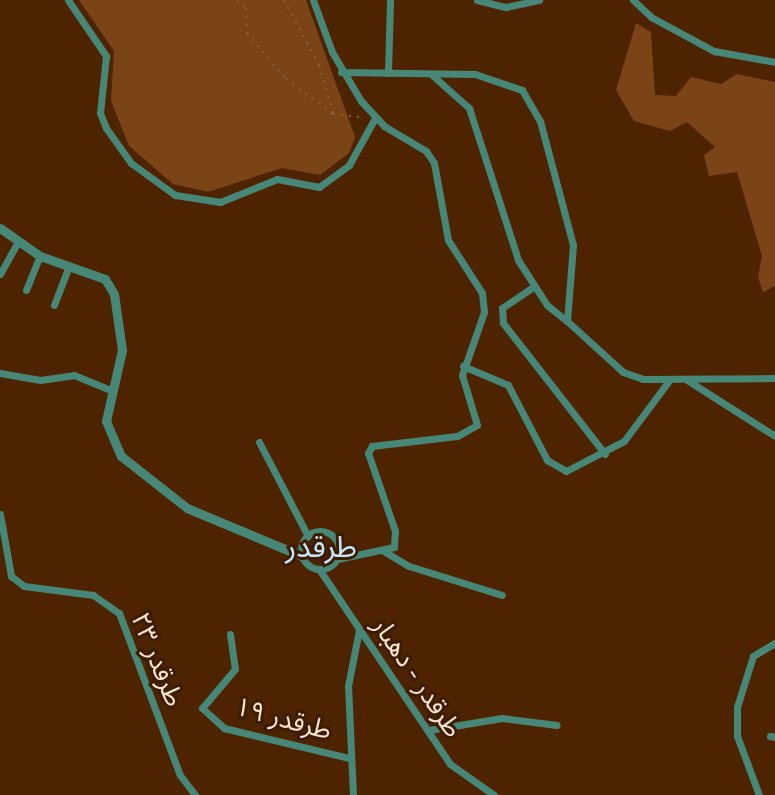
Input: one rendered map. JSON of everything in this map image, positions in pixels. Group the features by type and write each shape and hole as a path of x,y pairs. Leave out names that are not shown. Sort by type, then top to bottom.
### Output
{"street":[{"path":"68,0 106,56 100,113 106,128 131,163 175,195 220,202 277,179 319,187 349,165 375,118"},
{"path":"0,228 40,256 105,279 114,294 122,350 108,436 149,483 187,508 302,556 319,569 337,559 394,547 395,531 368,453 372,446 471,432 478,413 464,385 463,366 484,312 482,293 448,240 434,163 375,118 341,72 313,0"},
{"path":"388,73 390,0"},
{"path":"477,0 506,7 539,0"},
{"path":"633,0 691,41 775,62"},
{"path":"341,72 508,80 533,103 573,245 567,321"},
{"path":"430,74 453,89 481,131 508,235 533,287 623,372 668,382 775,378"},
{"path":"0,274 18,241"},
{"path":"26,290 40,256"},
{"path":"54,305 69,266"},
{"path":"533,287 502,308 503,323 605,454"},
{"path":"463,366 508,385 538,446 558,469 578,469 624,441 668,382"},
{"path":"0,373 40,380 74,375 113,391"},
{"path":"687,380 775,436"},
{"path":"259,442 308,536 302,556"},
{"name":"طرقدر ۲۳","path":"0,514 11,576 24,586 93,595 119,613 180,775 195,795"},
{"path":"308,536 329,533 338,544 337,559"},
{"path":"382,550 437,577 502,595"},
{"name":"طرقدر - دهبار","path":"319,569 450,764 494,795"},
{"path":"353,795 348,686 359,630"},
{"name":"طرقدر ۱۹","path":"230,634 235,669 202,708 224,728 349,758"},
{"path":"759,795 737,736 737,707 753,656 775,643"},
{"path":"429,730 502,718 557,725"}],"path":[{"path":"237,0 246,8 247,33 286,79 333,114 375,118"},
{"path":"284,0 319,65 333,114"}],"shaded area":[{"path":"79,0 306,0 355,137 349,153 320,175 282,168 208,192 173,184 129,146 111,101 114,51"},
{"path":"636,23 651,32 655,95 676,96 691,77 721,84 737,74 775,82 775,286 763,292 758,277 762,256 737,172 709,176 704,155 715,147 687,122 670,131 634,121 616,90"}],"district":[{"name":"طرقدر","path":"321,548"}]}
